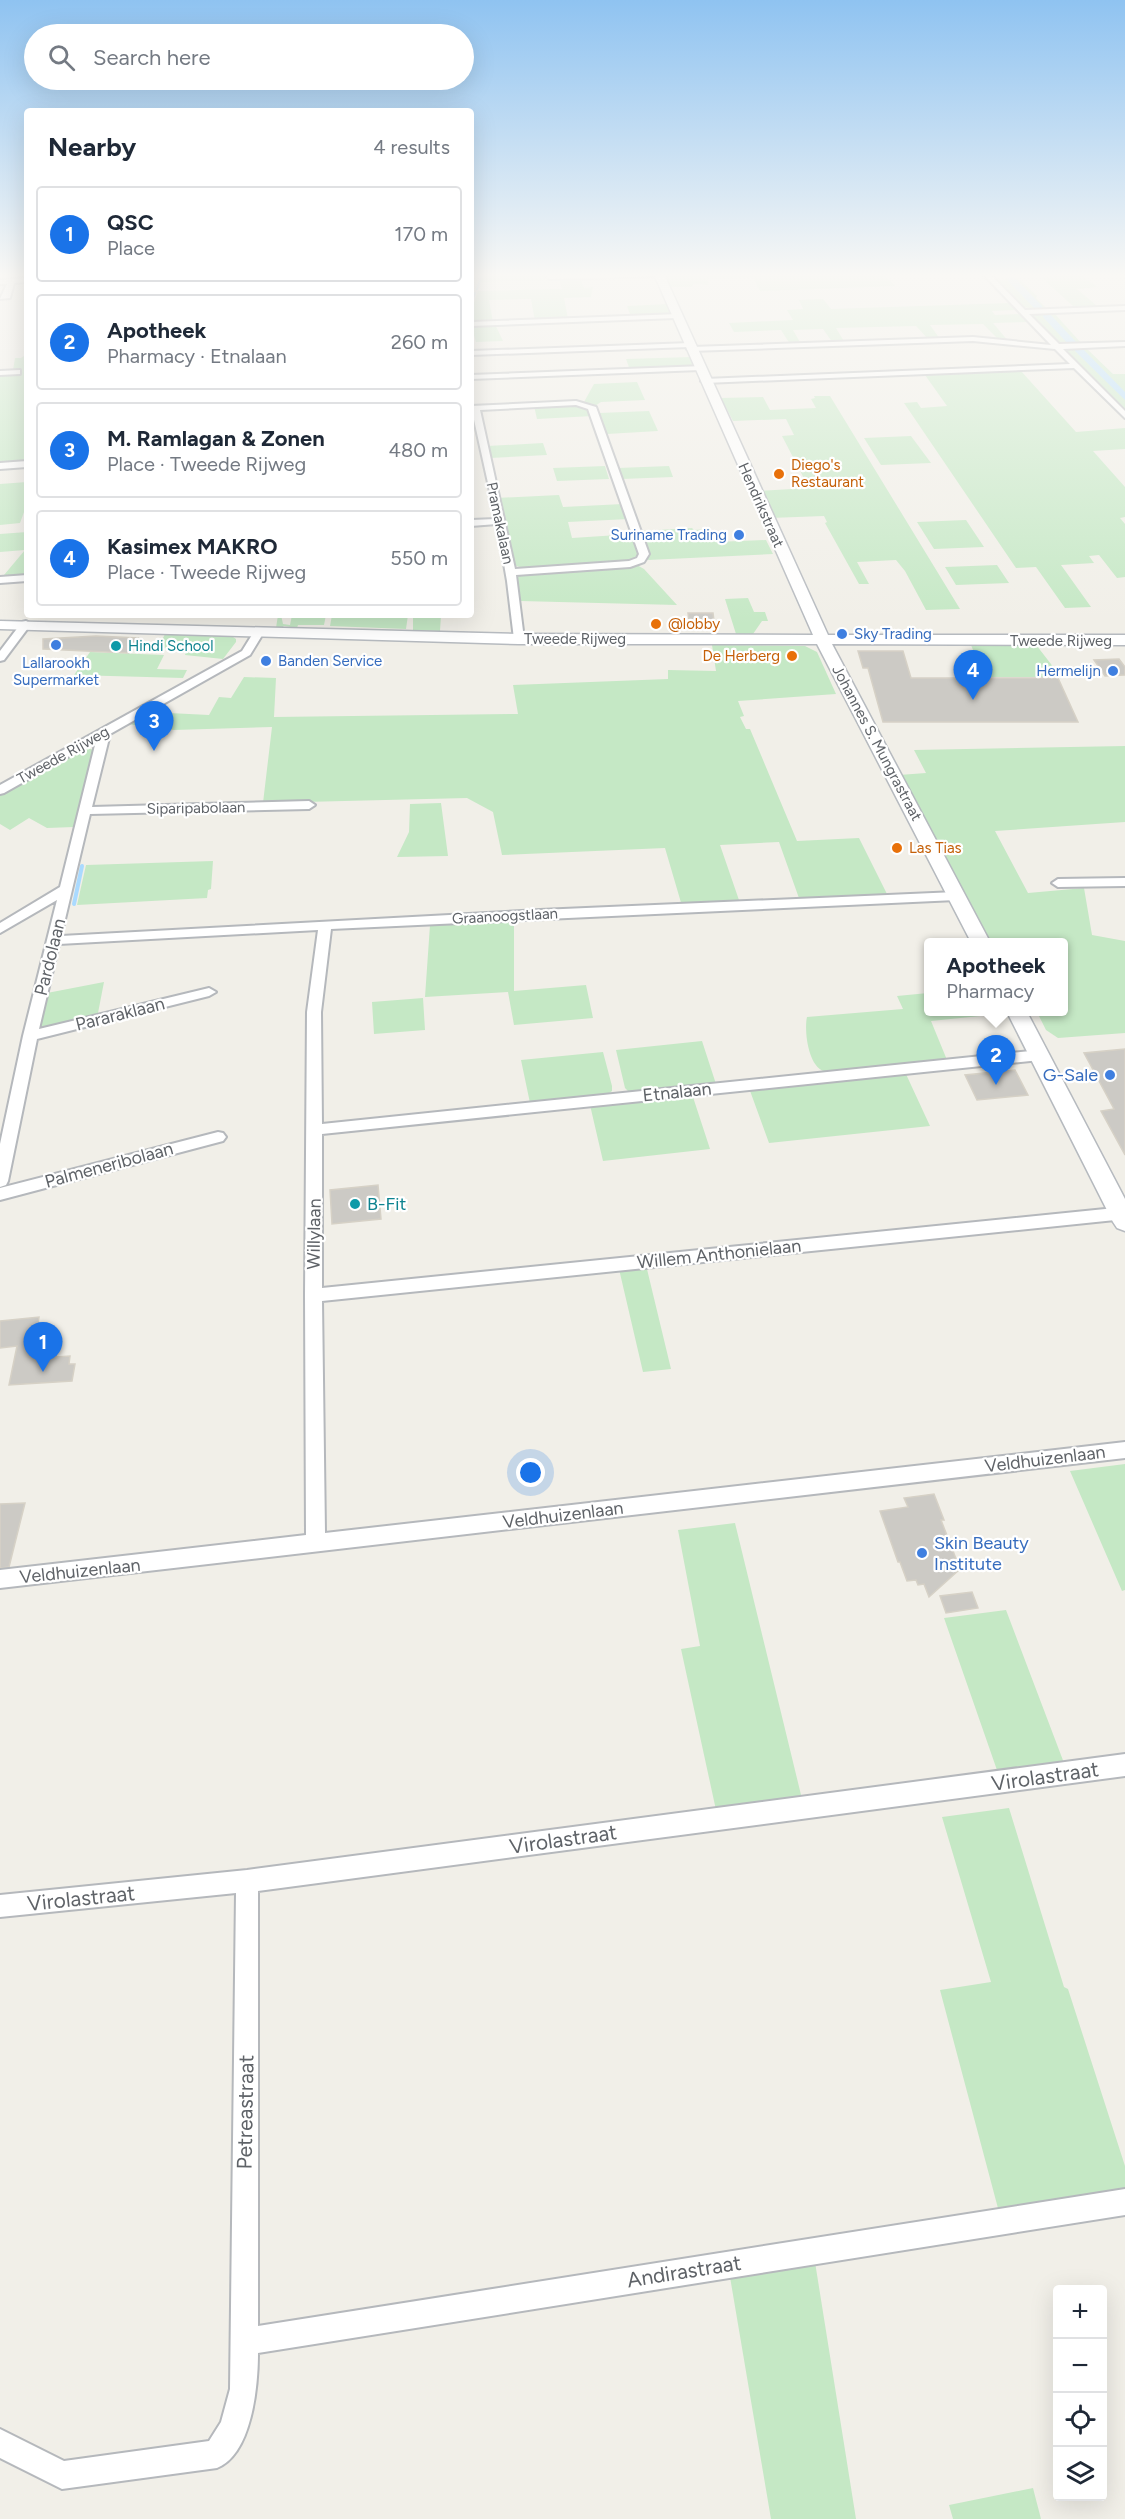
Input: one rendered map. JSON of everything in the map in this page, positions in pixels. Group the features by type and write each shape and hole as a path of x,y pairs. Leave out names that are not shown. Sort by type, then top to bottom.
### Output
{"street":[{"name":"Hendrikstraat","path":"709,390 822,639"},
{"path":"1100,390 1125,416"},
{"path":"474,408 576,403 594,409 644,554 641,560 630,564 511,572"},
{"name":"Pramakalaan","path":"474,412 517,601 519,639"},
{"path":"0,465 24,464"},
{"path":"474,523 500,521"},
{"path":"0,580 24,578"},
{"path":"0,625 30,620 252,632"},
{"path":"0,658 30,620"},
{"name":"Tweede Rijweg","path":"0,790 221,669 246,653 252,632 519,639 1125,640"},
{"name":"Johannes S. Mungrastraat","path":"822,639 979,938"},
{"name":"Pardolaan","path":"0,1181 30,1036 104,733"},
{"name":"Siparipabolaan","path":"84,811 309,805"},
{"path":"1058,883 1125,882"},
{"path":"0,929 67,888"},
{"name":"Graanoogstlaan","path":"54,940 956,896"},
{"name":"Willylaan","path":"316,1543 313,1294 314,1012 325,926"},
{"name":"Pararaklaan","path":"30,1036 209,992"},
{"path":"1020,1016 1123,1216"},
{"name":"Etnalaan","path":"314,1130 1040,1055"},
{"name":"Palmeneribolaan","path":"0,1194 218,1137"},
{"name":"Willem Anthonielaan","path":"313,1294 1123,1216"},
{"name":"Veldhuizenlaan","path":"0,1579 1125,1450"},
{"name":"Virolastraat","path":"0,1906 247,1881 1125,1765"},
{"name":"Petreastraat","path":"0,2444 62,2475 217,2454 233,2428 244,2389 247,1881"},
{"name":"Andirastraat","path":"243,2342 1125,2202"}],"green space":[{"path":"0,390 24,390 24,462 0,464"},
{"path":"591,390 640,390 645,400 601,402 595,406 584,402"},
{"path":"935,390 1038,390 1076,432 1125,428 1125,449 1093,451 1125,487 1125,517 1120,518 1125,524 1125,577 1117,578 1099,555 1089,556 1094,563 1061,565 1091,607 1065,608 1036,567 1016,568 904,403 917,402 921,408 947,406"},
{"path":"1103,390 1125,390 1125,412"},
{"path":"814,396 830,396 960,609 926,610 905,571 896,560 857,562 869,584 859,584 825,523 827,522 824,516 770,518 758,491 809,488 782,436 794,435 786,419 733,421 721,398 763,397 770,410 816,408 811,399 815,398"},
{"path":"576,404 590,408 593,416 537,419 534,406"},
{"path":"649,411 658,431 607,434 599,413"},
{"path":"911,436 931,463 881,465 864,438"},
{"path":"543,443 547,455 490,458 487,446"},
{"path":"605,466 609,479 557,481 553,468"},
{"path":"669,466 673,477 622,479 618,468"},
{"path":"24,482 24,512 20,523 0,525 0,484"},
{"path":"559,495 563,507 623,504 629,519 568,522 572,538 633,534 640,557 633,561 525,569 514,565 497,498"},
{"path":"966,520 984,547 934,549 917,522"},
{"path":"692,528 694,530 710,529 716,542 766,540 773,554 648,560 641,531"},
{"path":"24,532 24,550 0,552 0,534"},
{"path":"24,551 24,577 5,577 4,575"},
{"path":"637,565 644,569 677,605 520,601 515,578 520,574"},
{"path":"997,565 1009,583 956,585 945,567"},
{"path":"748,598 754,612 765,612 768,621 762,621 753,634 736,634 725,599"},
{"path":"278,618 282,618 283,624 290,625 291,618 325,618 324,625 276,628"},
{"path":"331,618 408,618 406,629 330,626"},
{"path":"413,618 441,618 440,631 413,630"},
{"path":"166,632 230,635 236,639 236,642 223,659 185,655 187,649 158,648"},
{"path":"712,645 805,646 817,652 836,694 738,701 744,716 740,717 746,729 750,729 797,841 859,838 888,896 800,901 779,842 720,845 740,903 682,906 665,848 502,855 493,812 467,798 263,803 272,727 174,730 127,724 149,712 209,715 219,697 231,698 244,677 276,678 274,717 518,714 513,685 668,679 668,670 716,671"},
{"path":"971,645 1037,646 1061,677 984,677"},
{"path":"90,652 164,655 157,669 187,670 183,678 74,675"},
{"path":"1125,746 1125,822 995,831 1028,893 1084,888 1092,935 1125,941 1125,1033 1058,1038 1046,1030 1039,1016 1068,1016 1068,938 985,938 899,775 926,773 914,750"},
{"path":"80,749 91,749 95,752 74,827 47,828 29,818 10,830 0,824 0,793"},
{"path":"441,803 448,856 397,857 409,832 410,804"},
{"path":"213,861 211,889 208,890 207,898 77,905 86,865"},
{"path":"514,920 514,991 586,985 593,1018 514,1025 508,992 425,997 430,925"},
{"path":"104,982 98,1013 92,1018 38,1028 47,993"},
{"path":"924,993 924,1016 980,1016 931,1021 947,1060 829,1072 819,1068 808,1047 807,1017 903,1009 897,996"},
{"path":"423,998 425,1030 374,1034 372,1002"},
{"path":"702,1041 716,1084 635,1092 629,1092 625,1088 616,1050"},
{"path":"603,1052 612,1086 612,1091 608,1094 530,1103 521,1060"},
{"path":"905,1072 930,1126 769,1143 749,1088"},
{"path":"692,1094 710,1149 603,1161 590,1105"},
{"path":"646,1265 671,1369 643,1372 619,1269"},
{"path":"1125,1464 1125,1590 1122,1591 1070,1471"},
{"path":"735,1523 802,1799 716,1810 681,1649 700,1646 678,1530"},
{"path":"1006,1610 1064,1763 998,1773 944,1618"},
{"path":"1009,1808 1064,1987 1068,1989 1125,2166 1125,2194 999,2212 940,1990 991,1982 942,1817"},
{"path":"815,2262 856,2519 771,2519 730,2277"},
{"path":"1033,2488 1041,2519 953,2519 949,2505"}],"building":[{"path":"688,613 713,613 715,629 690,629"},
{"path":"96,636 138,638 129,653 43,649 43,639"},
{"path":"858,651 903,651 911,678 1058,678 1078,722 883,722 868,668 863,668"},
{"name":"Hermelijn","path":"1119,659 1125,667 1125,675 1105,676 1094,660"},
{"name":"G-Sale","path":"1125,1049 1125,1155 1101,1111 1114,1109 1084,1053"},
{"path":"1015,1070 1028,1095 977,1100 965,1075"},
{"name":"B-Fit","path":"378,1185 381,1219 332,1224 330,1190"},
{"path":"39,1317 34,1351 57,1350 56,1357 70,1356 69,1364 75,1364 72,1381 9,1385 17,1346 0,1348 0,1321"},
{"name":"Skin Beauty Institute","path":"934,1494 944,1520 941,1520 960,1569 929,1597 924,1584 918,1585 916,1580 907,1581 880,1511 908,1507 904,1498"},
{"path":"25,1503 9,1567 0,1568 0,1504"},
{"path":"972,1592 978,1608 946,1613 940,1596"}],"waterway":[{"path":"1118,390 1125,397"},
{"path":"74,904 82,866"}],"place":[{"name":"Diego's Restaurant","path":"779,474"},
{"name":"Suriname Trading","path":"739,535"},
{"name":"@lobby","path":"656,624"},
{"name":"Sky Trading","path":"842,634"},
{"name":"Lallarookh Supermarket","path":"56,645"},
{"name":"Hindi School","path":"116,646"},
{"name":"De Herberg","path":"792,656"},
{"name":"Banden Service","path":"266,661"},
{"name":"Hermelijn","path":"1113,671"},
{"name":"Kasimex MAKRO","path":"973,700"},
{"name":"M. Ramlagan & Zonen","path":"154,751"},
{"name":"Las Tias","path":"897,848"},
{"name":"G-Sale","path":"1110,1075"},
{"name":"Apotheek","path":"996,1085"},
{"name":"B-Fit","path":"355,1204"},
{"name":"QSC","path":"43,1372"},
{"name":"Skin Beauty Institute","path":"922,1553"}]}
